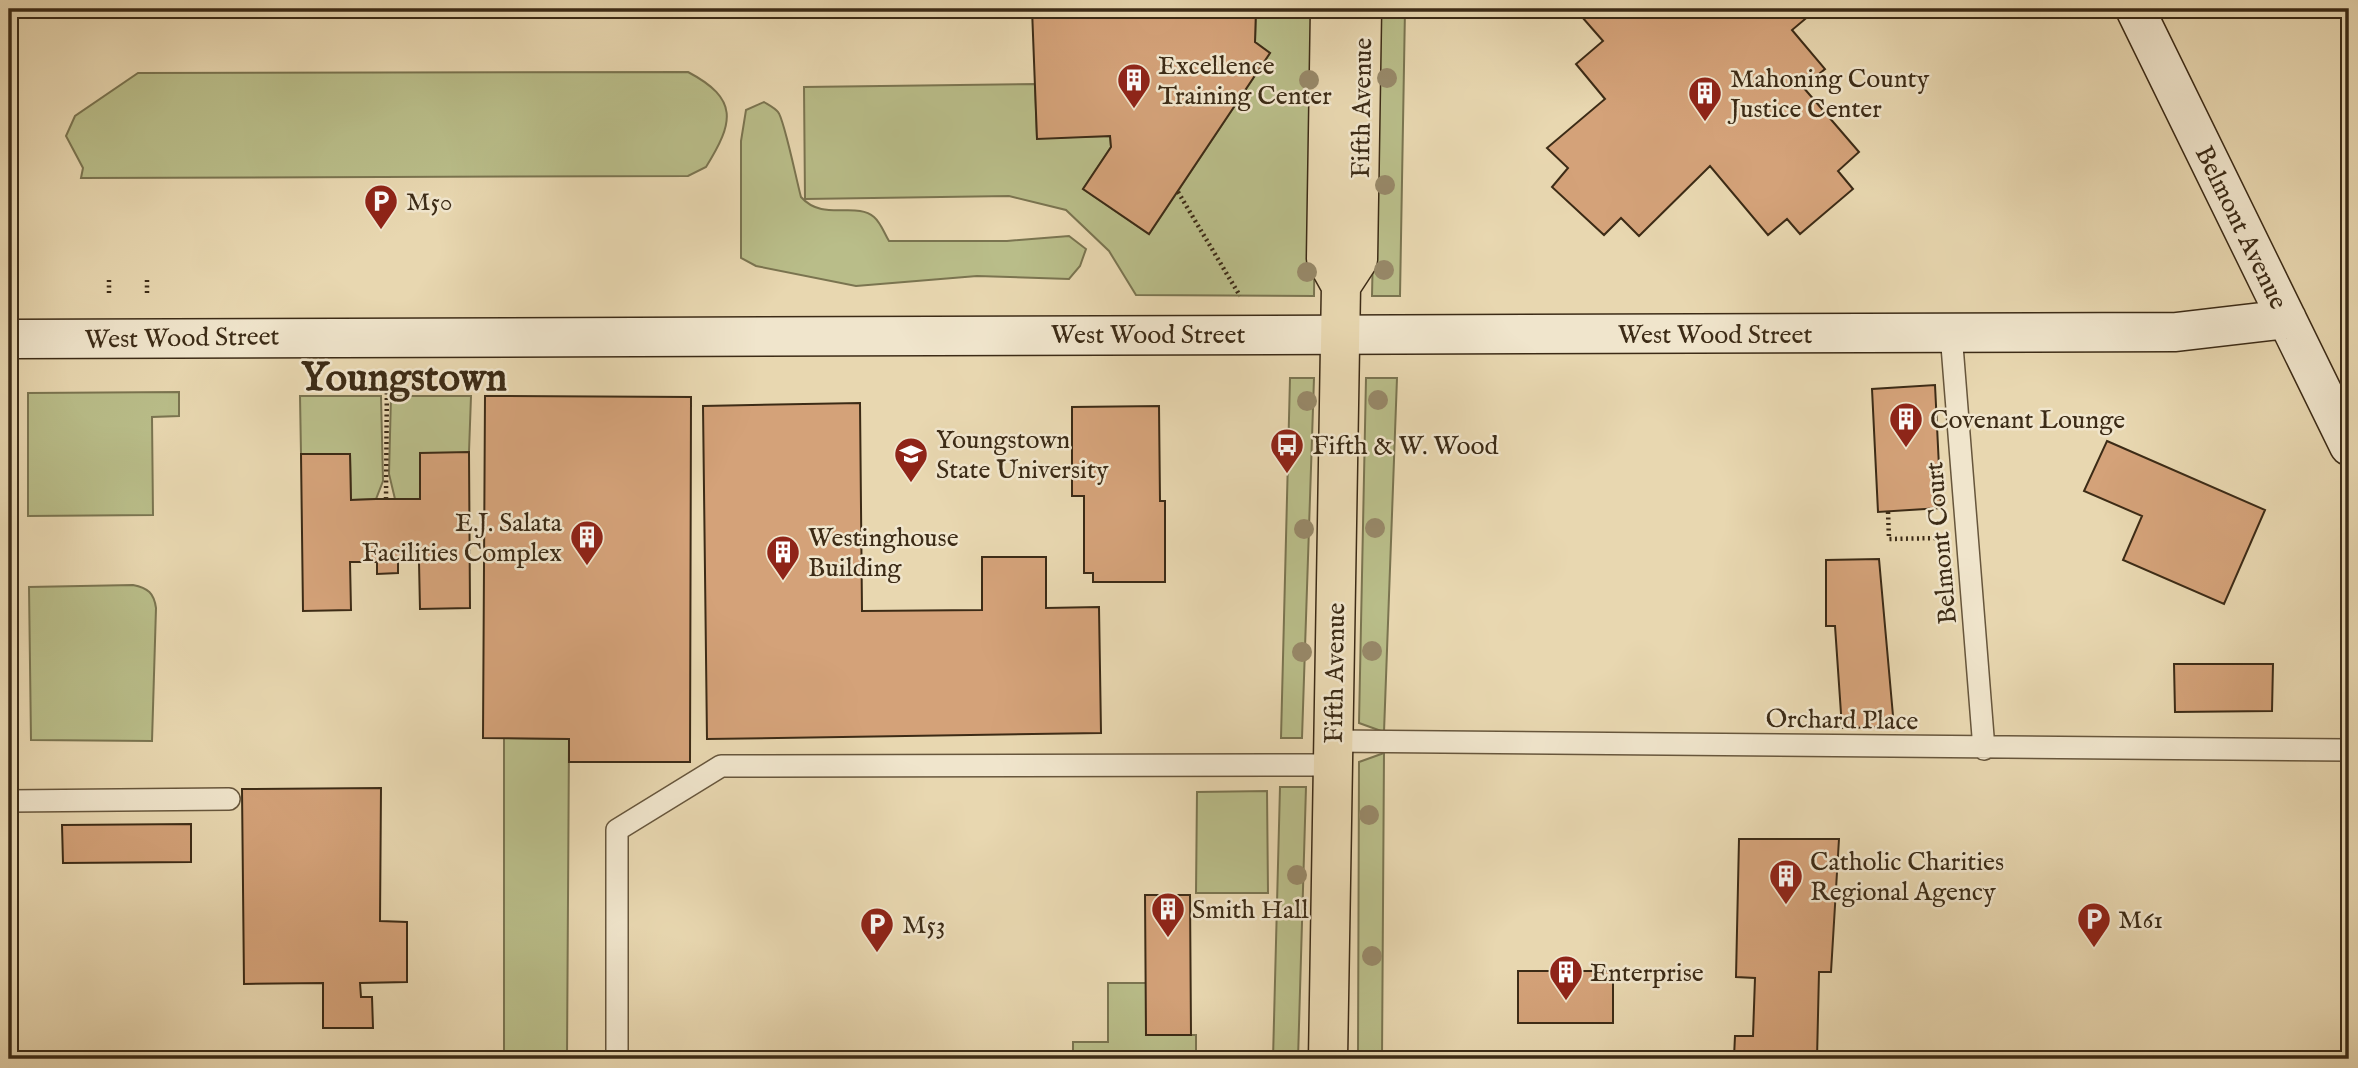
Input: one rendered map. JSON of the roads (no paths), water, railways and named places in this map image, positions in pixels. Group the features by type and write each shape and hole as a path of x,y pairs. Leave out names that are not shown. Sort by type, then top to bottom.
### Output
{"main road":[{"name":"Fifth Avenue","path":"1328,1059 1341,286 1326,259 1330,9"},
{"name":"Fifth Avenue","path":"1341,286 1358,260 1362,9"}],"street":[{"name":"Belmont Avenue","path":"2135,9 2349,446"},
{"name":"West Wood Street","path":"9,339 1951,333 2176,331 2287,319"}],"lane":[{"name":"Belmont Court","path":"1951,333 1984,749"},
{"name":"Orchard Place","path":"617,1059 617,830 721,766 1333,753 2349,750"},
{"path":"9,801 229,799"}],"place":[{"name":"Excellence Training Center","path":"1134,110"},
{"name":"Mahoning County Justice Center","path":"1705,123"},
{"name":"M50","path":"381,231"},
{"name":"Covenant Lounge","path":"1906,449"},
{"name":"Fifth & W. Wood","path":"1287,475"},
{"name":"Youngstown State University","path":"911,484"},
{"name":"E.J. Salata Facilities Complex","path":"587,567"},
{"name":"Westinghouse Building","path":"783,582"},
{"name":"Catholic Charities Regional Agency","path":"1786,906"},
{"name":"Smith Hall","path":"1168,939"},
{"name":"M61","path":"2094,949"},
{"name":"M53","path":"877,954"},
{"name":"Enterprise","path":"1566,1002"}],"district":[{"name":"Youngstown","path":"404,376"}]}
